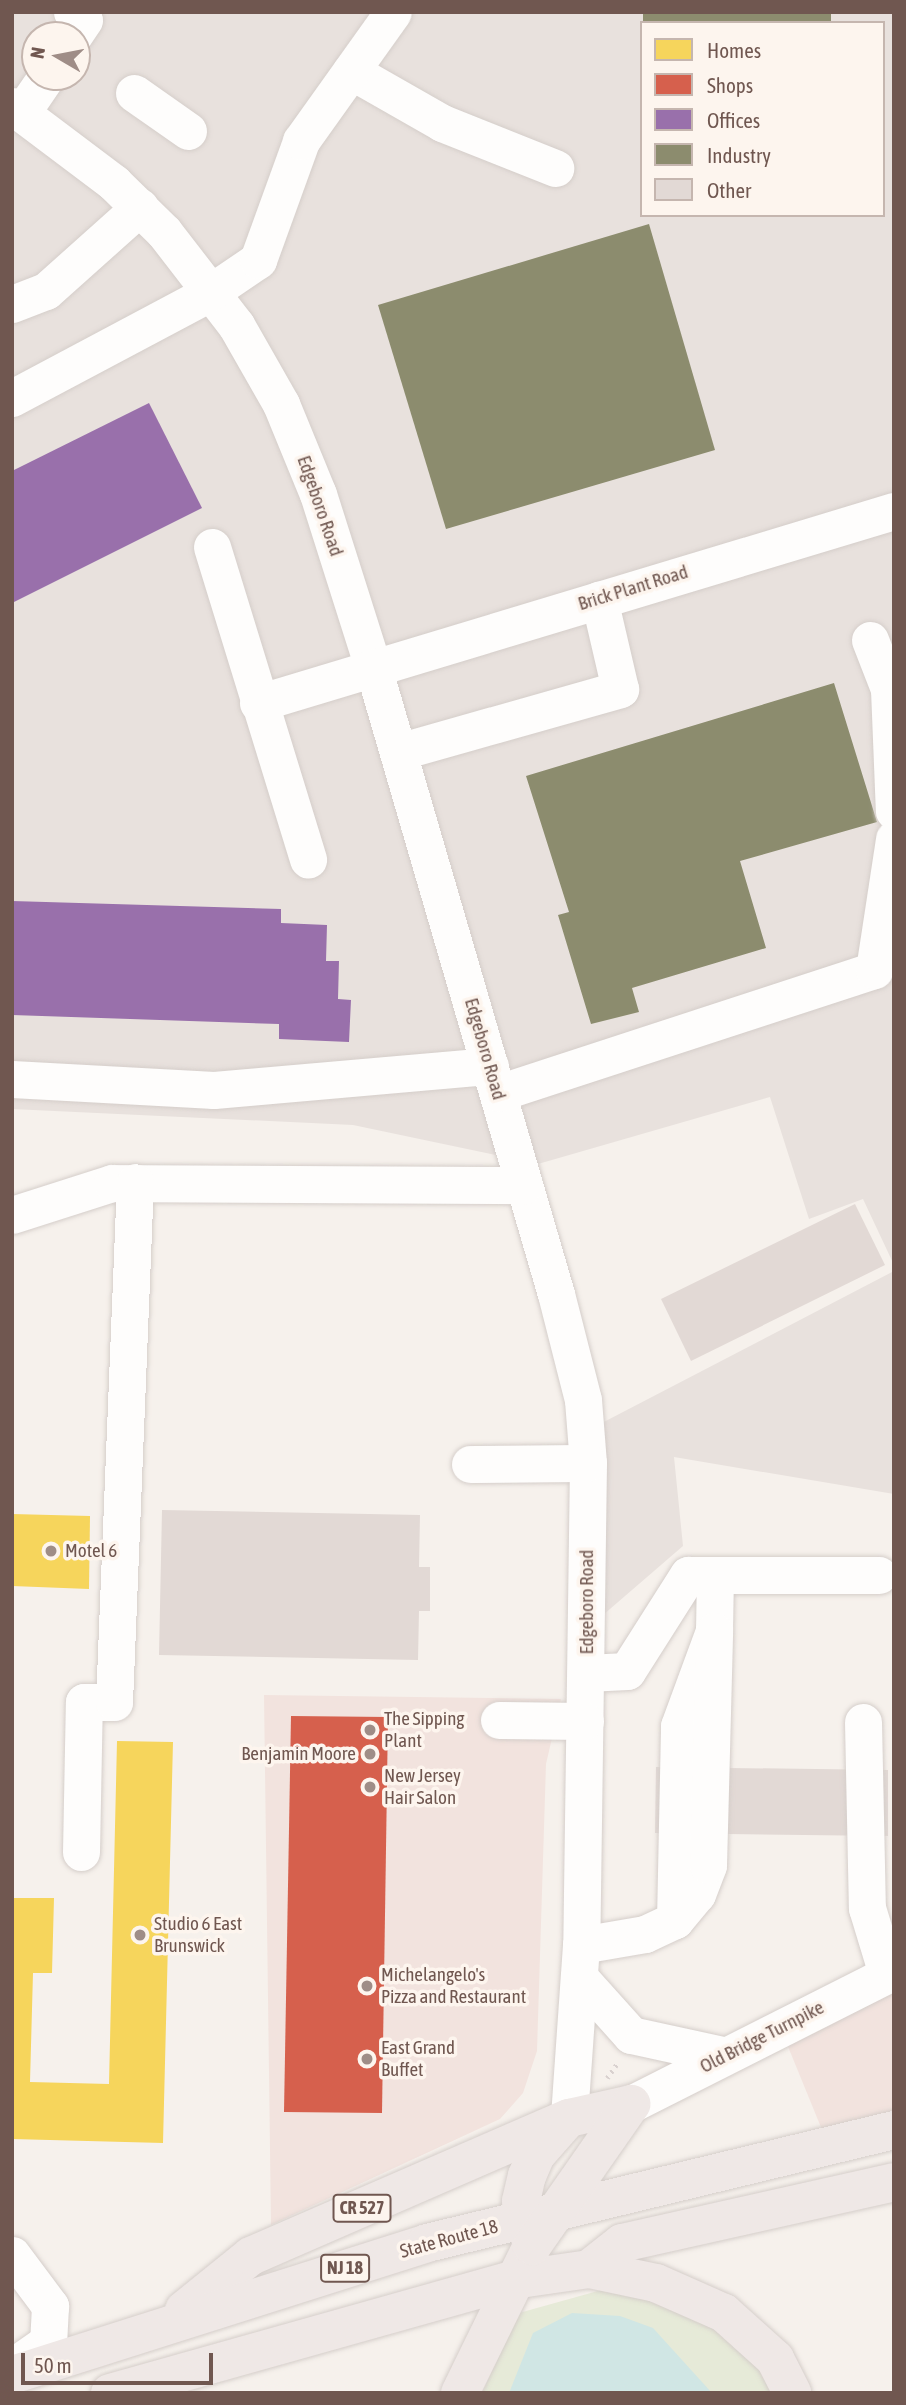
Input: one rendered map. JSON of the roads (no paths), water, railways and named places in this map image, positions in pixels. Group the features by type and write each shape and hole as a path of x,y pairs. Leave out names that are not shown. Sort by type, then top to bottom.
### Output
{"highway":[{"name":"CR 527","path":"169,2323 251,2256 619,2094"},
{"name":"CR 527","path":"553,2236 619,2094"},
{"path":"569,2118 574,2150 553,2236 724,2313 775,2360 792,2393"},
{"name":"State Route 18","path":"12,2375 169,2323 553,2236 894,2130"},
{"name":"State Route 18","path":"553,2236 622,2243 894,2182"},
{"name":"State Route 18","path":"110,2393 216,2360 513,2280 553,2236"},
{"path":"460,2393 513,2280"}],"street":[{"path":"12,398 211,292 258,260 300,141 393,12"},
{"path":"351,71 442,123 555,168"},
{"path":"17,109 33,91"},
{"path":"134,93 188,131"},
{"name":"Edgeboro Road","path":"17,109 140,207 211,292 255,357 301,450 373,667 576,1369 588,1463 580,1961 569,2118"},
{"path":"14,301 46,291 140,207"},
{"name":"Brick Plant Road","path":"258,703 894,511"},
{"path":"212,547 308,860"},
{"path":"398,752 620,689 599,599"},
{"path":"870,640 889,689 894,811"},
{"path":"12,1080 214,1090 494,1079 874,970 894,839"},
{"path":"12,1215 112,1182 524,1185"},
{"path":"81,1852 85,1702 114,1702 135,1182"},
{"path":"470,1464 588,1463"},
{"path":"586,1674 627,1671 702,1575"},
{"path":"702,1575 879,1576"},
{"path":"702,1575 714,1631 678,1726 675,1920 580,1961 631,2035 723,2055"},
{"path":"499,1720 585,1721"},
{"path":"863,1722 867,1908 890,1973"},
{"name":"Old Bridge Turnpike","path":"619,2094 723,2055 890,1973"},
{"path":"12,2255 50,2306 48,2342 12,2367"},
{"path":"190,2393 216,2360"}],"place":[{"name":"Motel 6","path":"51,1551"},
{"name":"The Sipping Plant","path":"370,1730"},
{"name":"Benjamin Moore","path":"370,1754"},
{"name":"New Jersey Hair Salon","path":"370,1787"},
{"name":"Studio 6 East Brunswick","path":"140,1935"},
{"name":"Michelangelo's Pizza and Restaurant","path":"367,1986"},
{"name":"East Grand Buffet","path":"367,2059"}]}
